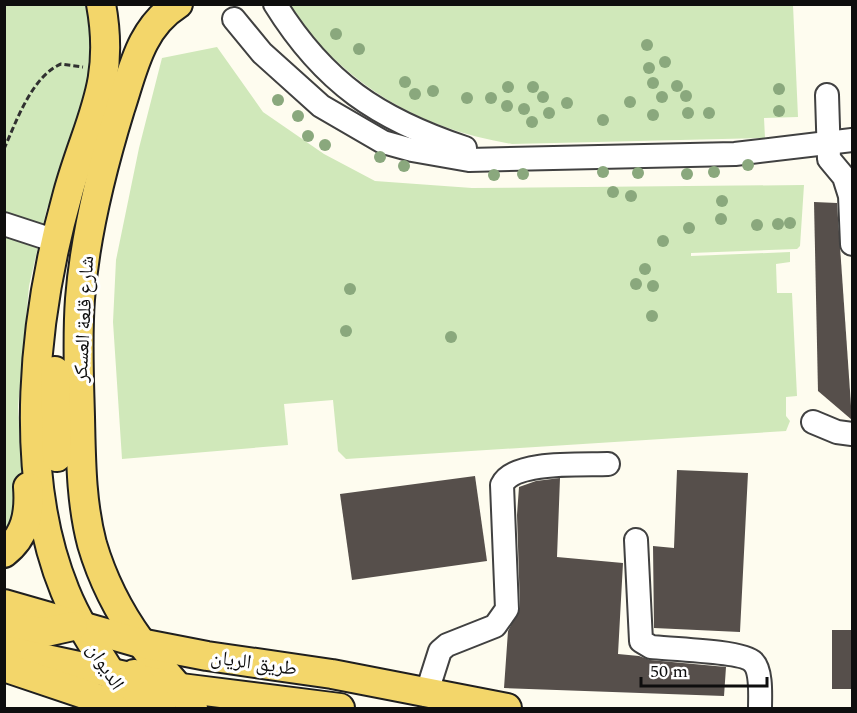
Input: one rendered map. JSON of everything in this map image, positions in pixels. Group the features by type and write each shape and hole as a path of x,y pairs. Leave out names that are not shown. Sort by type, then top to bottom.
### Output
{"main road":[{"name":"شارع قلعة العسكر","path":"86,615 65,591 50,545 39,480 36,413 38,360 49,273 71,183 101,94 105,71 105,39 101,4"},
{"name":"شارع قلعة العسكر","path":"137,666 93,544 82,489 78,339 84,261 102,171 136,55 152,28 178,4"},
{"path":"49,273 60,501 86,615"},
{"path":"4,553 21,534 28,515 25,437 36,413"},
{"path":"4,628 46,632 86,615 104,578"},
{"name":"طريق الريان","path":"4,604 86,615 107,632 137,666"},
{"name":"الديوان","path":"86,615 137,666 132,708"},
{"name":"طريق الريان","path":"4,650 137,666 207,656 332,674 426,695 507,708"},
{"path":"4,666 99,699 114,708"},
{"path":"137,666 179,702"},
{"name":"طريق الريان","path":"179,702 340,708"}],"street":[{"path":"275,4 290,28 321,64 376,110 431,137 504,159"},
{"path":"234,19 262,53 296,86 351,126 383,142 412,150 469,160 829,152 852,140"},
{"path":"826,95 829,152 844,177 850,196 852,244"},
{"path":"4,224 56,241"},
{"path":"813,422 837,432 852,434"},
{"path":"426,695 440,651 447,645 495,626 507,609 502,485 505,479 522,469 608,464"},
{"path":"636,540 641,640 651,647 729,654 750,660 756,667 760,708"}],"path":[{"path":"4,149 34,90 54,67 64,64 105,71"}],"green space":[{"path":"5,5 85,5 92,34 93,76 66,174 47,208 29,286 18,407 22,487 5,545"},
{"path":"290,5 793,5 798,117 764,118 765,138 512,144 478,137 416,115 389,101 363,83 315,40 292,13"},
{"path":"217,47 263,112 324,154 375,181 472,188 804,185 800,246 797,249 691,253 691,256 790,252 790,262 776,264 777,293 792,293 797,396 786,397 786,416 790,421 786,431 346,459 338,451 333,400 284,404 288,445 122,459 113,322 116,260 139,148 162,58"}],"building":[{"path":"814,202 837,203 852,420 818,391"},
{"path":"677,470 748,473 740,632 654,628 653,546 674,548"},
{"path":"475,476 487,561 352,580 340,494"},
{"path":"560,478 557,557 623,563 618,654 639,656 650,660 726,667 724,696 504,688 508,631 520,608 517,515 519,487 536,481"},
{"path":"832,630 852,630 852,689 832,689"}]}
